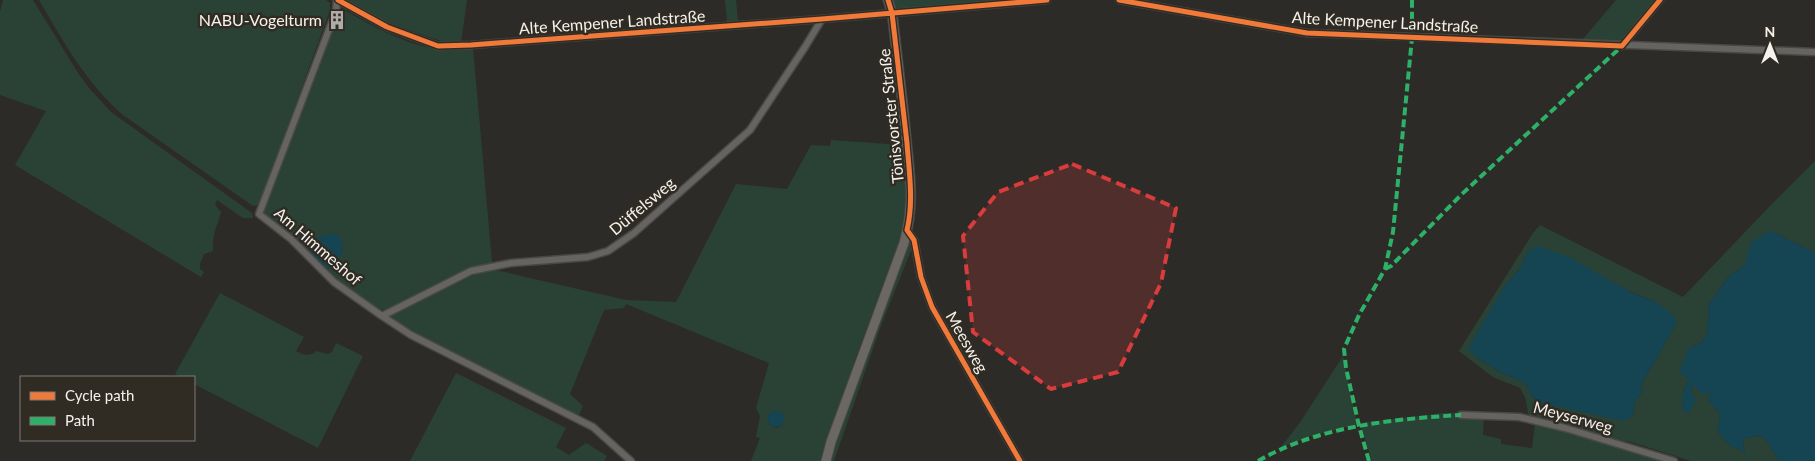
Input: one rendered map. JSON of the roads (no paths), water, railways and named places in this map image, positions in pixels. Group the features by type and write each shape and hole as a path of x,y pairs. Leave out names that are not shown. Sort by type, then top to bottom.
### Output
{"main road":[{"name":"Tönisvorster Straße","path":"826,461 836,426 907,230 911,212 911,188 892,13 888,0"}],"street":[{"name":"Alte Kempener Landstraße","path":"338,0 387,27 438,46 822,19 1046,0"},
{"name":"Am Himmeshof","path":"338,0 336,11 259,214 291,239 334,282 382,316 412,335 593,427 631,461"},
{"name":"Alte Kempener Landstraße","path":"1119,0 1308,33 1815,52"},
{"path":"1622,46 1660,0"},
{"name":"Düffelsweg","path":"382,316 471,271 511,263 588,257 608,251 634,232 750,130 806,47 822,19"},
{"name":"Meesweg","path":"907,230 914,240 920,277 932,307 1020,461"},
{"name":"Meyserweg","path":"1462,415 1519,417 1574,430 1674,461"}],"water":[{"path":"1768,232 1774,232 1815,253 1815,461 1779,461 1765,438 1758,435 1744,439 1743,446 1747,456 1741,450 1730,446 1718,432 1720,414 1708,400 1710,393 1702,394 1693,385 1691,391 1696,400 1689,412 1686,413 1682,408 1683,392 1689,379 1679,372 1689,348 1701,343 1707,334 1709,304 1729,276 1745,265 1751,243"},
{"path":"330,234 337,235 341,239 342,251 336,263 332,267 325,269 307,252 316,240"},
{"path":"1537,246 1569,257 1632,293 1654,301 1669,311 1676,320 1676,324 1641,385 1642,392 1635,401 1633,416 1623,421 1536,402 1525,383 1500,372 1475,356 1468,349 1504,287 1519,270 1528,252"},
{"path":"773,411 779,411 784,416 782,425 773,427 768,422 768,416"}],"place":[{"name":"NABU-Vogelturm","path":"337,20"}]}
